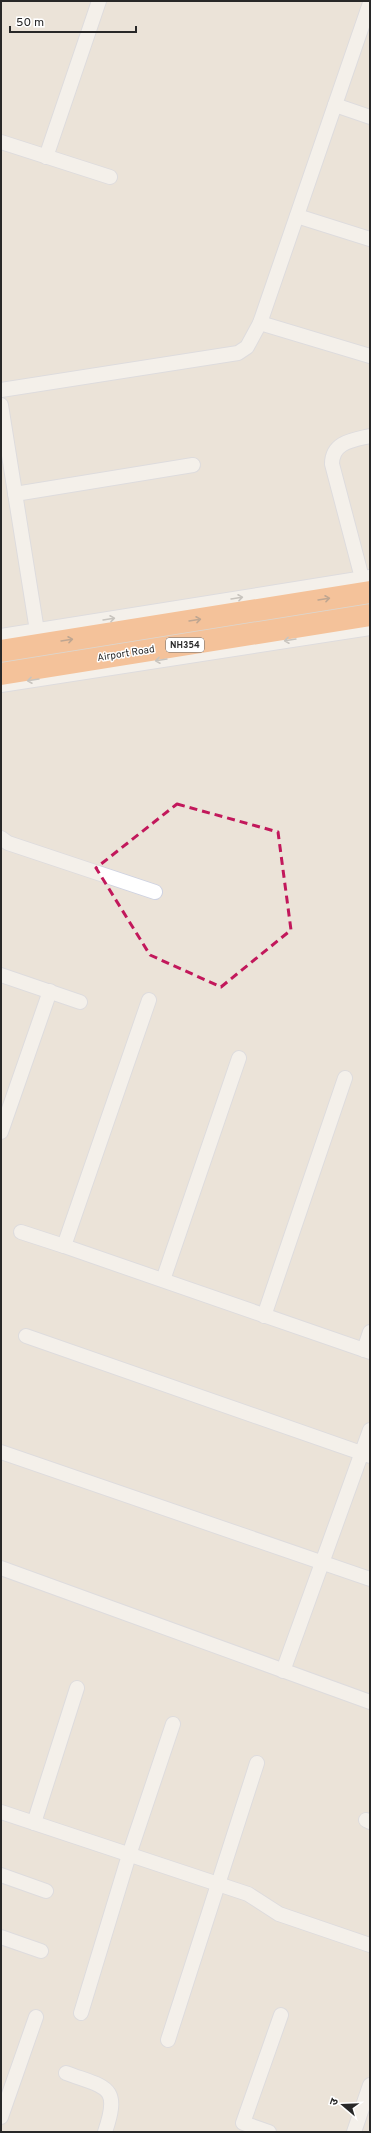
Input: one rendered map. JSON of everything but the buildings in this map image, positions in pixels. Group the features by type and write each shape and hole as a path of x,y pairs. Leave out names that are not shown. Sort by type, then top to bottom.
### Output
{"highway":[{"name":"NH354","path":"1,651 37,638 367,583"},
{"name":"Airport Road","path":"1,674 370,615"}],"street":[{"path":"46,157 99,1"},
{"path":"1,390 238,353 247,347 260,323 370,3"},
{"path":"335,105 370,117"},
{"path":"1,142 110,177"},
{"path":"297,216 370,239"},
{"path":"260,323 370,356"},
{"path":"1,404 37,638 1,636"},
{"path":"367,583 332,464 332,456 340,445 370,436"},
{"path":"15,494 193,465"},
{"path":"1,685 370,628"},
{"path":"1,838 8,843 156,892"},
{"path":"1,975 80,1002"},
{"path":"1,1132 50,992"},
{"path":"64,1246 149,1000"},
{"path":"163,1280 239,1058"},
{"path":"264,1316 345,1078"},
{"path":"21,1232 367,1351 370,1332"},
{"path":"26,1336 366,1455"},
{"path":"283,1671 323,1563 366,1455 370,1430"},
{"path":"2,1456 370,1579"},
{"path":"1,1568 370,1702"},
{"path":"34,1823 77,1688"},
{"path":"81,2013 129,1855 173,1724"},
{"path":"168,2040 219,1884 256,1763"},
{"path":"1,1812 219,1884 257,1898 279,1914 370,1945"},
{"path":"1,1875 46,1891"},
{"path":"1,1937 41,1951"},
{"path":"269,2132 242,2128 281,2015"},
{"path":"1,2117 36,2017"},
{"path":"66,2073 102,2087 109,2093 113,2100 112,2110 105,2132"},
{"path":"354,2132 370,2085"}],"highlighted area":[{"path":"177,804 278,832 291,930 221,987 150,955 96,868"}]}
